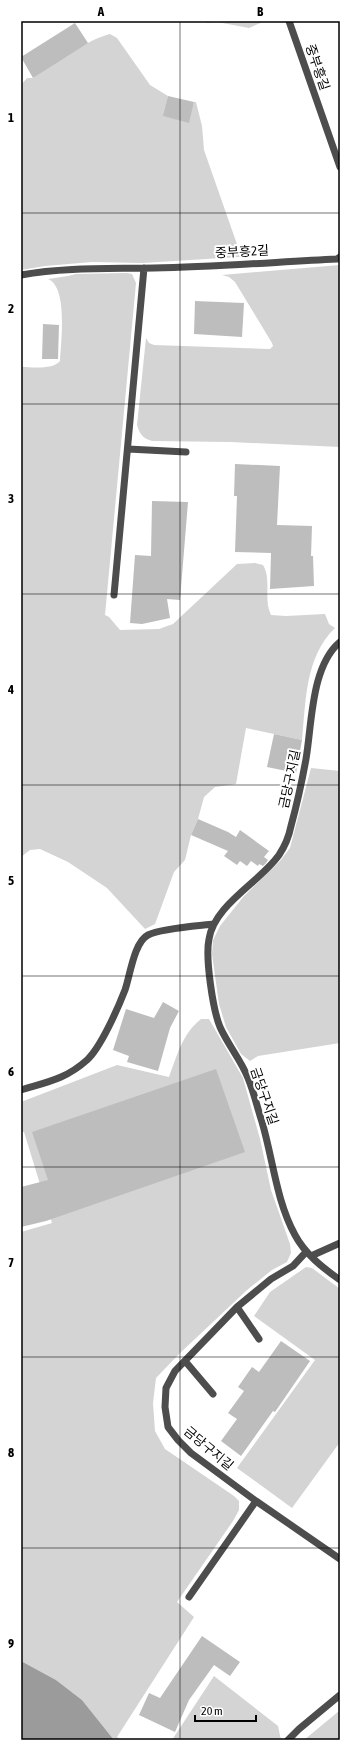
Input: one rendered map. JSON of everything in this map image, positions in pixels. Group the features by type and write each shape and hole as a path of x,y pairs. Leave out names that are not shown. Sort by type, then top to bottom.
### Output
{"street":[{"name":"중부흥길","path":"289,21 340,167"},
{"name":"중부흥2길","path":"21,275 45,271 95,268 144,268 337,259 340,257"},
{"path":"114,595 144,268"},
{"path":"128,449 186,452"},
{"name":"금당구지길","path":"340,642 335,646 326,659 319,676 306,759 286,842 278,857 223,911 214,924 209,938 208,955 214,1003 220,1027 248,1078 263,1124 286,1215 295,1236 308,1254 324,1269 340,1280"},
{"path":"21,1090 66,1076 88,1059 100,1042 125,991 139,945 147,935 168,930 214,924"},
{"name":"금당구지길","path":"340,1243 308,1254 293,1266 271,1279 237,1307 175,1371 166,1388 165,1407 168,1427 191,1453 256,1501 340,1559"},
{"path":"237,1307 259,1339"},
{"path":"185,1360 213,1394"},
{"path":"188,1598 256,1501"},
{"path":"288,1740 340,1695"}],"shaded area":[{"path":"203,21 265,21 249,28 217,22 207,23"},
{"path":"110,34 117,38 150,85 168,96 164,116 188,122 194,102 196,102 202,126 204,150 239,250 244,254 254,256 143,263 92,262 45,266 21,270 21,85 27,78 33,78 80,47 100,37"},
{"path":"340,265 340,447 231,442 152,441 142,435 137,425 146,338 149,343 154,345 270,349 273,346 272,343 235,282 229,277 222,275"},
{"path":"76,274 132,274 136,283 105,615 109,617 120,630 159,629 173,624 237,564 255,563 263,565 266,571 268,603 271,615 286,616 325,614 329,624 335,628 325,640 312,666 306,695 302,740 246,728 236,784 215,787 204,797 198,819 191,835 185,860 174,872 155,924 145,929 107,888 68,862 40,849 30,850 21,857 21,367 47,367 57,364 60,361 62,328 61,303 54,284 48,279"},
{"path":"311,768 340,771 340,1043 258,1056 250,1061 241,1054 226,1027 219,1004 212,954 213,940 220,926 244,896 280,861 290,848"},
{"path":"201,1019 209,1019 243,1078 260,1139 271,1190 290,1244 291,1253 287,1262 272,1270 247,1290 179,1354 156,1378 153,1403 155,1431 165,1449 234,1496 239,1501 239,1510 177,1602 194,1617 117,1737 122,1740 114,1740 82,1700 56,1680 21,1661 21,1232 52,1223 24,1132 21,1132 21,1102 117,1065 169,1077 185,1038 194,1025"},
{"path":"306,1267 312,1268 340,1289 340,1442 292,1508 237,1468 315,1360 254,1316 270,1292"},
{"path":"21,1661 56,1680 82,1700 114,1740 21,1740"},
{"path":"214,1676 278,1726 281,1740 172,1740"},
{"path":"340,1709 340,1740 304,1740 339,1711"}],"building":[{"path":"75,23 88,43 33,78 21,57"},
{"path":"168,96 194,102 189,123 163,116"},
{"path":"195,301 244,303 242,337 194,334"},
{"path":"43,324 59,325 58,359 42,359"},
{"path":"235,464 280,466 277,525 312,526 311,556 313,556 314,586 270,589 271,553 235,552 237,496 234,496"},
{"path":"152,501 188,502 180,600 167,599 170,618 142,624 130,623 135,555 151,556"},
{"path":"274,734 302,740 296,773 267,767"},
{"path":"198,819 236,837 240,830 269,851 264,857 268,860 263,866 259,864 258,866 251,861 247,866 240,861 237,865 224,856 228,851 191,835"},
{"path":"163,1002 179,1011 170,1028 158,1071 127,1062 129,1056 113,1050 126,1009 154,1018"},
{"path":"216,1069 245,1152 46,1221 21,1227 21,1187 48,1180 32,1132"},
{"path":"281,1341 310,1361 275,1412 273,1411 241,1456 221,1441 237,1419 228,1413 244,1391 238,1387 252,1367 259,1372"},
{"path":"202,1636 240,1662 230,1676 214,1665 189,1700 175,1732 139,1715 149,1693 160,1698"}]}
